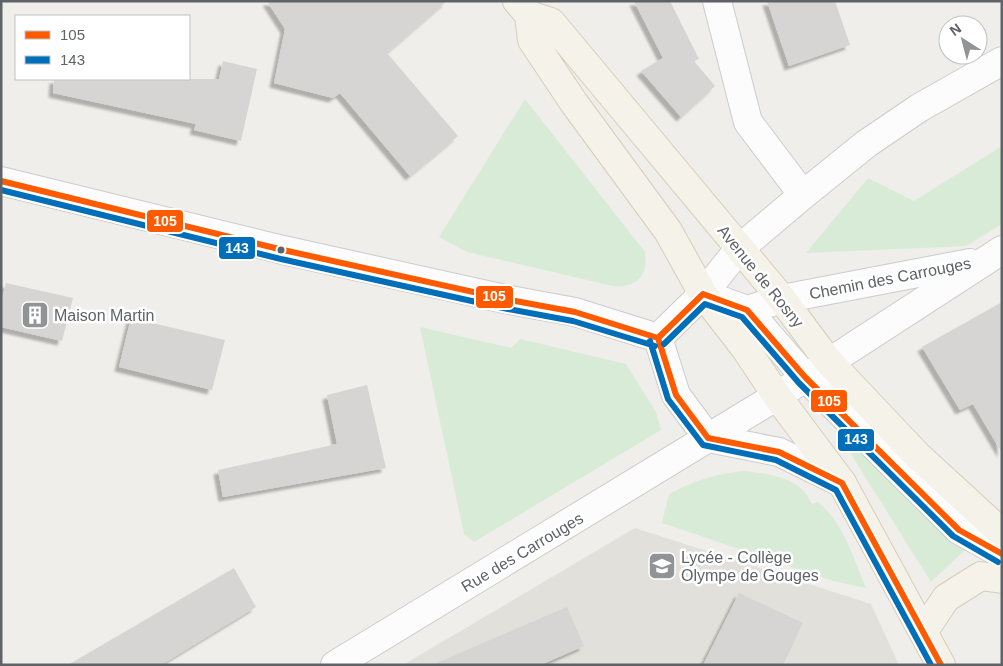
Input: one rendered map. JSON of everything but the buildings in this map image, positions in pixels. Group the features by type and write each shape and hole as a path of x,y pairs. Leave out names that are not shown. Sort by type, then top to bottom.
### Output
{"main road":[{"name":"Avenue de Rosny","path":"523,8 551,22 782,299 828,361 917,455 1002,533"},
{"name":"Avenue de Rosny","path":"523,8 532,40 574,103 668,231 703,294 745,348 777,396 842,483 941,665"},
{"path":"924,631 946,598 980,576 1002,579"}],"street":[{"path":"716,1 748,122 803,195"},
{"path":"658,338 703,294 739,249 866,144 919,108 1002,61"},
{"path":"1,181 283,250 510,300 575,312 658,338"},
{"name":"Chemin des Carrouges","path":"747,310 782,299 993,255"},
{"name":"Chemin des Carrouges","path":"777,396 993,255"},
{"name":"Avenue de Rosny","path":"703,294 747,310 805,377 959,530 1002,554"},
{"path":"745,348 747,310"},
{"path":"658,338 676,395 708,438 779,452 842,483"},
{"name":"Rue des Carrouges","path":"335,665 777,396"}],"shaded area":[{"name":"Lycée - Collège Olympe de Gouges","path":"635,528 871,604 899,665 403,665"}],"green space":[{"path":"525,99 645,252 645,268 639,279 628,285 613,286 467,252 439,237"},
{"path":"1002,146 1002,224 966,246 806,253 868,178 914,201"},
{"path":"420,327 511,348 520,339 626,364 656,412 661,430 474,542 464,534"},
{"path":"814,395 969,546 931,582"},
{"path":"743,471 783,478 801,488 812,504 818,502 835,520 852,553 866,588 833,581 662,523 669,494 704,479"}],"transit line":[{"name":"105","path":"1,181 283,250 510,300 575,312 658,338"},
{"name":"143","path":"1,190 281,259 508,309 573,321 655,346"},
{"name":"105","path":"658,338 703,294 747,310 805,377 959,530 1002,554"},
{"name":"143","path":"664,344 705,304 742,317 799,383 953,536 998,562"},
{"name":"105","path":"658,338 676,395 708,438 779,452 842,483 941,665"},
{"name":"143","path":"650,341 668,399 703,445 776,460 836,490 931,665"}],"place":[{"name":"Maison Martin","path":"35,315"},
{"name":"Lycée - Collège Olympe de Gouges","path":"662,566"}]}
